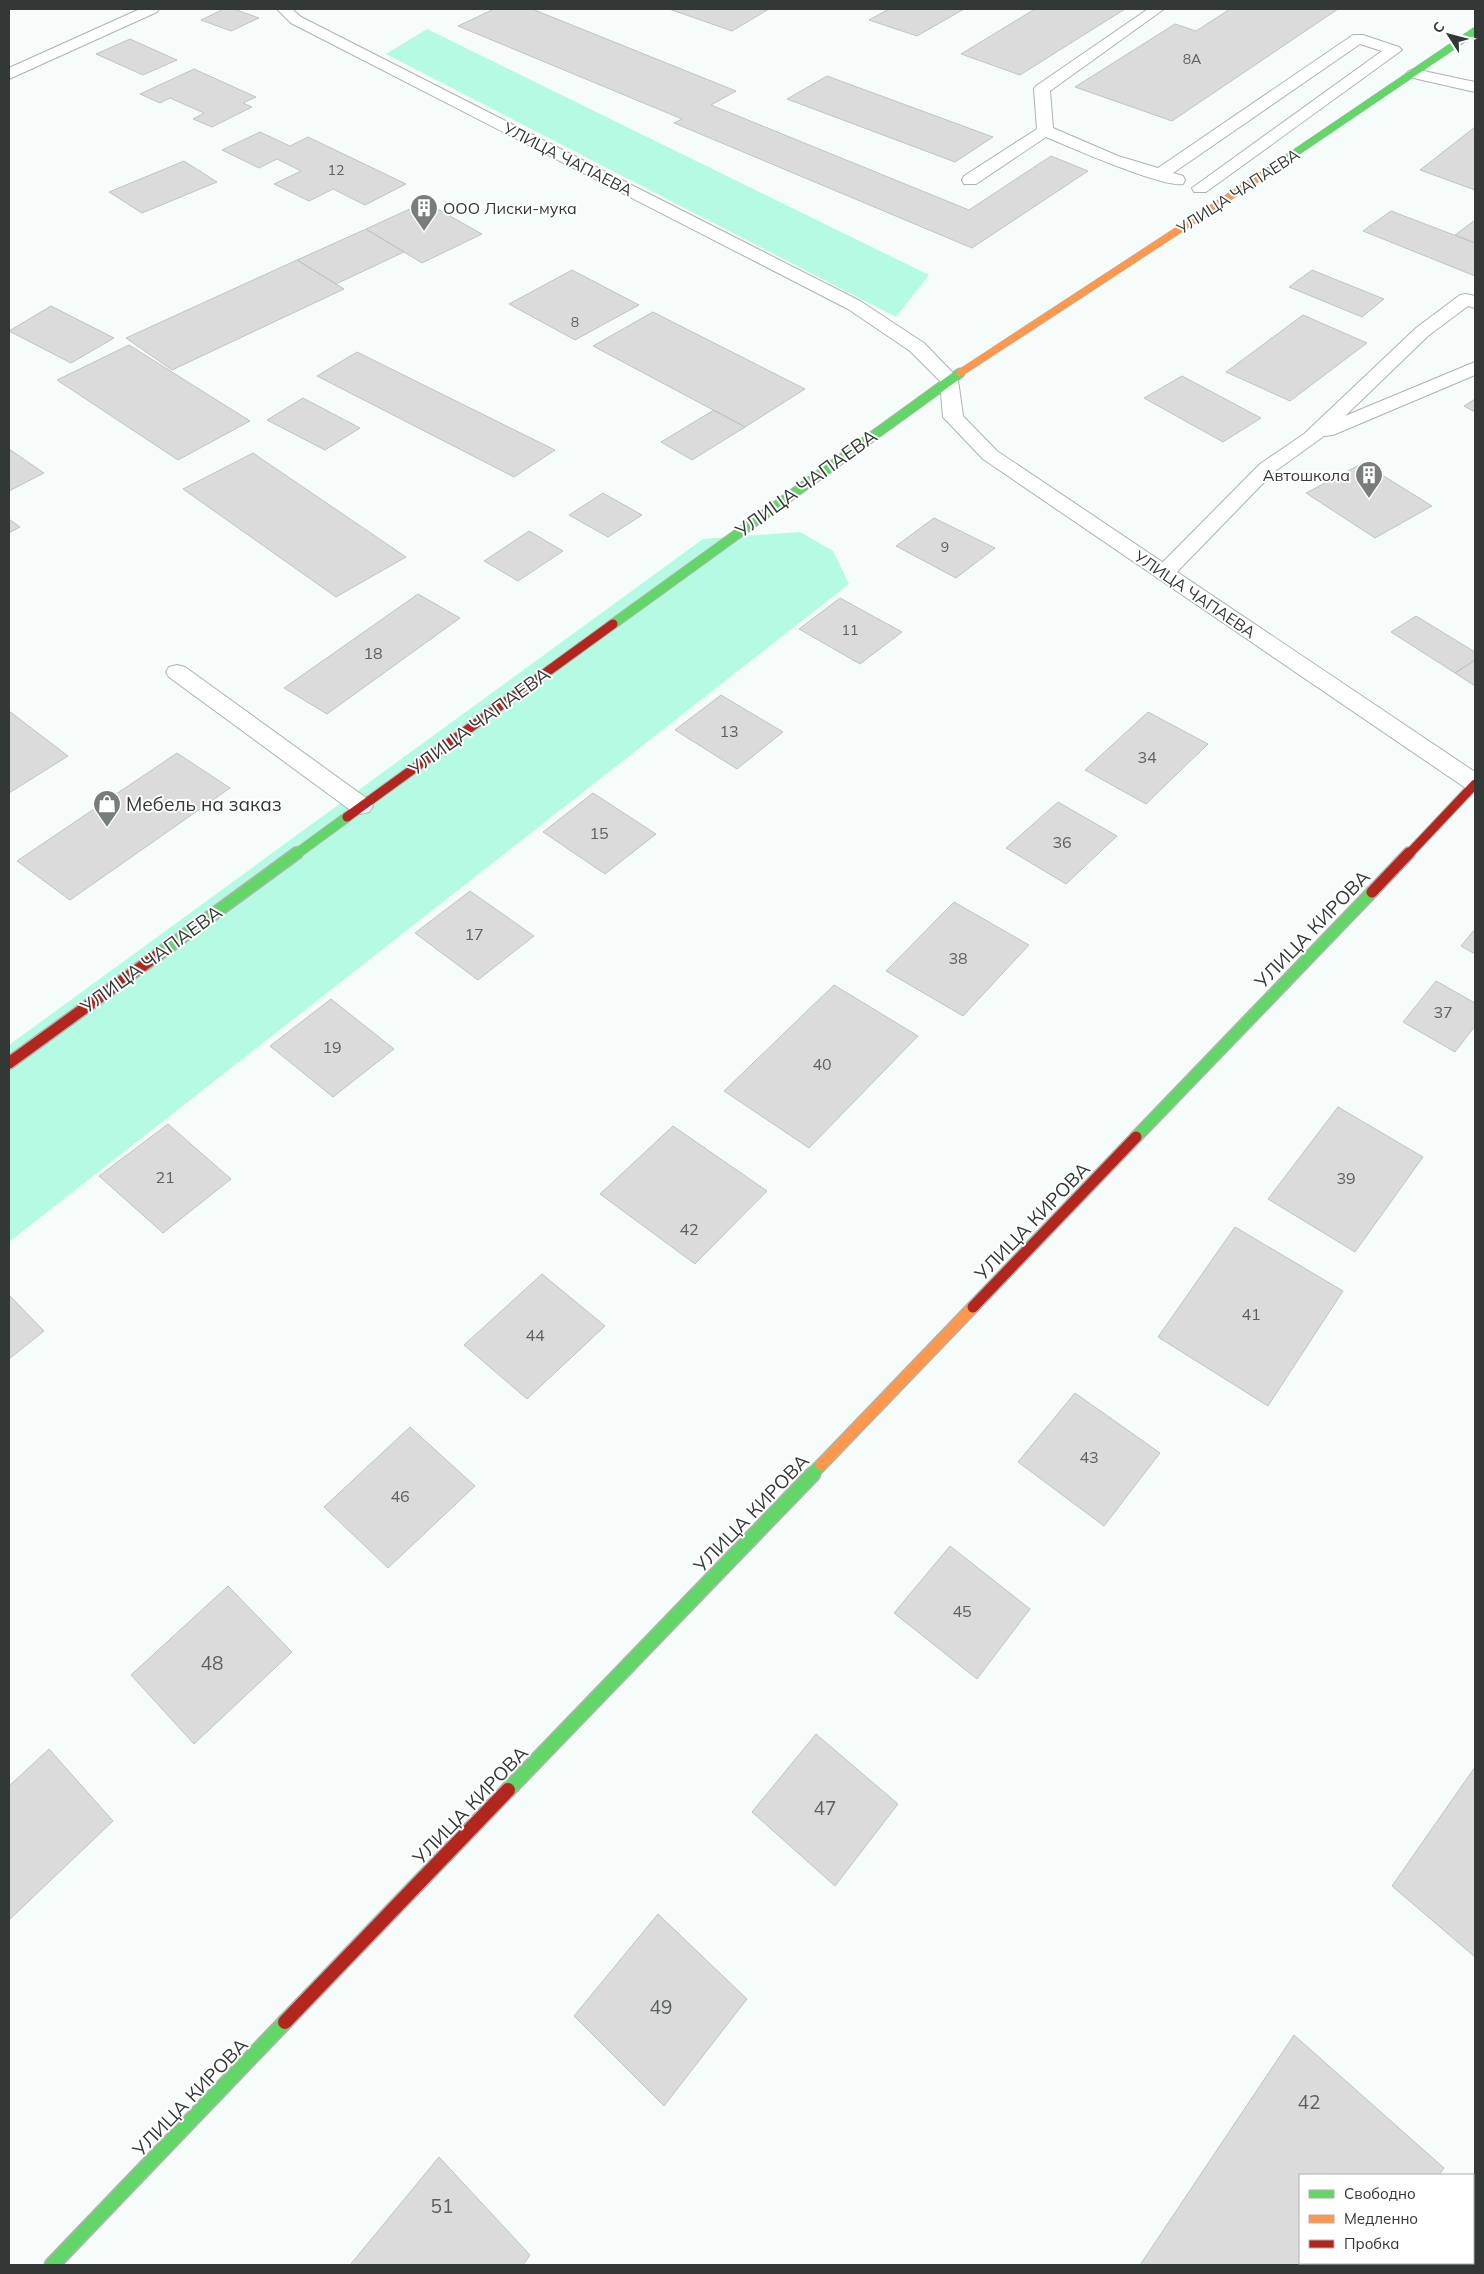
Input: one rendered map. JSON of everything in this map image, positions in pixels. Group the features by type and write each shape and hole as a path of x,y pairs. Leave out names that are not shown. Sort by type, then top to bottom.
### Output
{"street":[{"path":"9,74 152,9"},
{"name":"УЛИЦА ЧАПАЕВА","path":"284,9 296,20 854,305 916,347 949,380 953,417 990,456 1475,784"},
{"path":"1045,131 1042,89 1157,9"},
{"name":"УЛИЦА ЧАПАЕВА","path":"9,1063 949,380 1228,198 1475,31"},
{"path":"1161,174 1358,38 1394,50 1200,188"},
{"path":"1414,74 1475,87"},
{"path":"1045,131 1112,159 1228,198"},
{"path":"970,180 1045,131"},
{"path":"1164,573 1267,468 1311,438 1422,332 1466,299 1475,303"},
{"path":"1311,438 1475,368"},
{"path":"177,672 361,806"},
{"name":"УЛИЦА КИРОВА","path":"52,2265 1475,784"}],"green space":[{"path":"427,29 929,275 896,317 386,54"},
{"path":"800,532 833,551 849,584 9,1242 9,1045 703,539"}],"building":[{"path":"224,9 234,9 259,18 231,31 201,20"},
{"path":"494,9 532,9 736,91 711,105 969,210 1051,156 1088,171 972,248 674,123 682,119 458,26"},
{"path":"669,9 769,9 732,31"},
{"path":"889,9 964,9 917,36 869,20"},
{"path":"1035,9 1125,9 1020,75 961,54"},
{"path":"1230,9 1338,9 1172,121 1075,87 1175,24 1196,31"},
{"path":"130,39 177,60 143,75 96,54"},
{"path":"194,69 256,97 243,103 252,107 212,127 193,119 204,113 170,98 160,103 140,94"},
{"path":"827,76 993,137 955,162 787,99"},
{"path":"1475,127 1475,190 1420,170"},
{"path":"260,132 290,146 308,137 406,184 365,205 333,189 309,201 274,184 301,171 277,159 259,168 222,150"},
{"path":"184,161 217,182 142,213 109,192"},
{"name":"ООО Лиски-мука","path":"425,202 482,234 422,263 366,229"},
{"path":"1391,211 1475,243 1475,276 1363,231"},
{"path":"1475,220 1475,243 1455,235"},
{"path":"366,229 404,252 336,284 297,260"},
{"path":"297,260 344,289 172,370 126,338"},
{"path":"572,270 639,305 575,340 509,304"},
{"path":"1312,270 1384,299 1362,317 1289,287"},
{"path":"51,306 114,338 71,363 9,331"},
{"path":"653,312 805,389 745,427 593,346"},
{"path":"1303,315 1367,343 1290,401 1226,372"},
{"path":"129,345 250,421 178,460 57,380"},
{"path":"357,352 555,450 514,477 317,376"},
{"path":"1182,376 1261,418 1223,442 1144,398"},
{"path":"303,398 360,428 325,450 267,420"},
{"path":"1475,399 1475,412 1464,406"},
{"path":"714,410 745,427 692,460 661,442"},
{"path":"9,449 44,473 9,491"},
{"path":"253,453 406,557 336,597 183,489"},
{"name":"Автошкола","path":"1363,463 1432,506 1375,538 1306,493"},
{"path":"603,493 642,515 608,537 569,515"},
{"path":"934,518 995,548 956,578 896,546"},
{"path":"9,519 20,527 9,533"},
{"path":"529,531 563,551 518,581 484,561"},
{"path":"418,594 460,618 327,714 284,688"},
{"path":"840,598 902,632 860,664 799,629"},
{"path":"1416,616 1475,652 1475,660 1455,673 1391,632"},
{"path":"1475,660 1475,686 1455,673"},
{"path":"721,695 783,732 737,769 675,730"},
{"path":"9,711 68,756 9,793"},
{"path":"1148,712 1208,744 1146,804 1085,770"},
{"path":"177,753 230,788 70,900 17,861"},
{"path":"593,793 656,834 605,874 543,832"},
{"path":"1058,802 1117,836 1066,884 1006,848"},
{"path":"470,891 534,936 478,980 415,933"},
{"path":"954,902 1029,945 963,1016 886,971"},
{"path":"1475,929 1475,954 1461,946"},
{"path":"1436,981 1475,1003 1475,1026 1455,1052 1403,1022"},
{"path":"834,985 918,1036 809,1148 724,1091"},
{"path":"331,999 394,1049 333,1097 270,1046"},
{"path":"1338,1107 1423,1157 1355,1252 1268,1199"},
{"path":"168,1124 231,1179 163,1233 99,1176"},
{"path":"673,1126 767,1191 695,1264 600,1194"},
{"path":"1235,1227 1343,1291 1268,1406 1158,1337"},
{"path":"542,1274 605,1326 527,1399 464,1345"},
{"path":"9,1295 44,1331 9,1359"},
{"path":"1075,1393 1160,1453 1104,1526 1018,1462"},
{"path":"410,1427 475,1486 388,1568 324,1507"},
{"path":"950,1546 1030,1609 977,1679 894,1613"},
{"path":"228,1586 292,1652 194,1744 131,1675"},
{"path":"816,1734 898,1804 835,1886 752,1812"},
{"path":"49,1749 113,1821 9,1920 9,1786"},
{"path":"1475,1767 1475,1957 1392,1886"},
{"path":"658,1914 747,1999 664,2106 574,2016"},
{"path":"1294,2035 1444,2168 1440,2174 1299,2174 1299,2264 1385,2265 1140,2265"},
{"path":"439,2157 530,2255 523,2265 350,2265"}],"traffic: fast":[{"path":"1261,176 1475,31"},
{"path":"613,624 960,373"},
{"path":"159,954 347,817"},
{"path":"1136,1137 1372,892"},
{"path":"508,1790 821,1465"},
{"path":"52,2265 285,2022"}],"traffic: slow":[{"path":"960,373 1261,176"},
{"path":"821,1465 973,1307"}],"traffic: jam":[{"path":"347,817 613,624"},
{"path":"1372,892 1475,784"},
{"path":"9,1063 159,954"},
{"path":"973,1307 1136,1137"},
{"path":"285,2022 508,1790"}],"place":[{"name":"ООО Лиски-мука","path":"424,232"},
{"name":"Автошкола","path":"1369,499"},
{"name":"Мебель на заказ","path":"107,828"}]}
